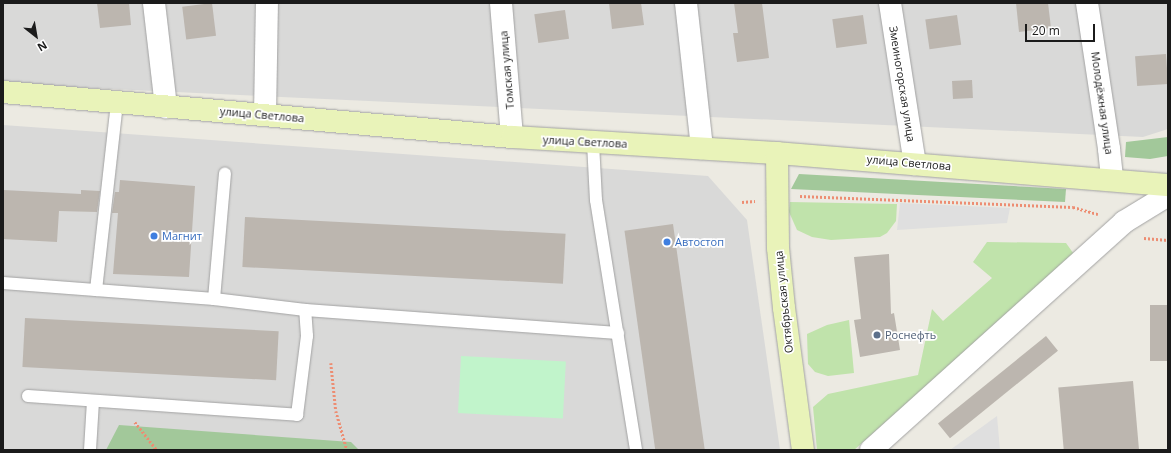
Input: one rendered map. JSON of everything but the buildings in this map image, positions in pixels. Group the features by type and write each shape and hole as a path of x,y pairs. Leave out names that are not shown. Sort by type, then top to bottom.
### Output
{"main road":[{"name":"улица Светлова","path":"3,92 512,137 777,153 1168,185"},
{"name":"Октябрьская улица","path":"777,153 776,198 785,326 803,450"}],"street":[{"path":"154,3 166,107"},
{"path":"265,115 267,3"},
{"name":"Томская улица","path":"501,3 512,137"},
{"path":"686,3 702,148"},
{"name":"Змеиногорская улица","path":"890,3 915,164"},
{"name":"Молодёжная улица","path":"1087,3 1110,148 1112,180"},
{"path":"872,450 1124,222 1168,195"}],"lane":[{"path":"96,290 117,102"},
{"path":"593,143 596,200 636,450"},
{"path":"214,299 225,173"},
{"path":"3,283 214,299 305,310 618,333"},
{"path":"28,396 297,415 307,336 305,310"},
{"path":"90,450 93,401"}],"path":[{"path":"742,202 810,196 1073,207"},
{"path":"331,363 336,411 347,450"},
{"path":"120,402 157,450"}],"shaded area":[{"path":"3,3 1168,3 1168,129 1143,137 3,84"},
{"path":"3,125 708,176 747,220 780,450 3,450"},
{"path":"900,203 1010,208 1007,223 897,230"},
{"path":"997,416 1000,450 950,450"}],"green space":[{"path":"1168,137 1168,156 1150,159 1125,157 1126,142"},
{"path":"799,174 1066,189 1065,202 791,189"},
{"path":"790,202 897,204 896,221 887,233 880,237 831,240 812,237 797,230 789,212"},
{"path":"987,242 1066,243 1076,257 854,450 817,450 813,407 828,394 918,375 932,309 943,321 992,278 973,262"},
{"path":"849,320 854,373 828,376 815,372 808,364 807,334 827,325"},
{"path":"461,356 566,361 563,418 458,413"},
{"path":"119,425 351,442 359,450 106,450"}],"place":[{"name":"Магнит","path":"154,236"},
{"name":"Автостоп","path":"667,242"},
{"name":"Роснефть","path":"877,335"}]}
